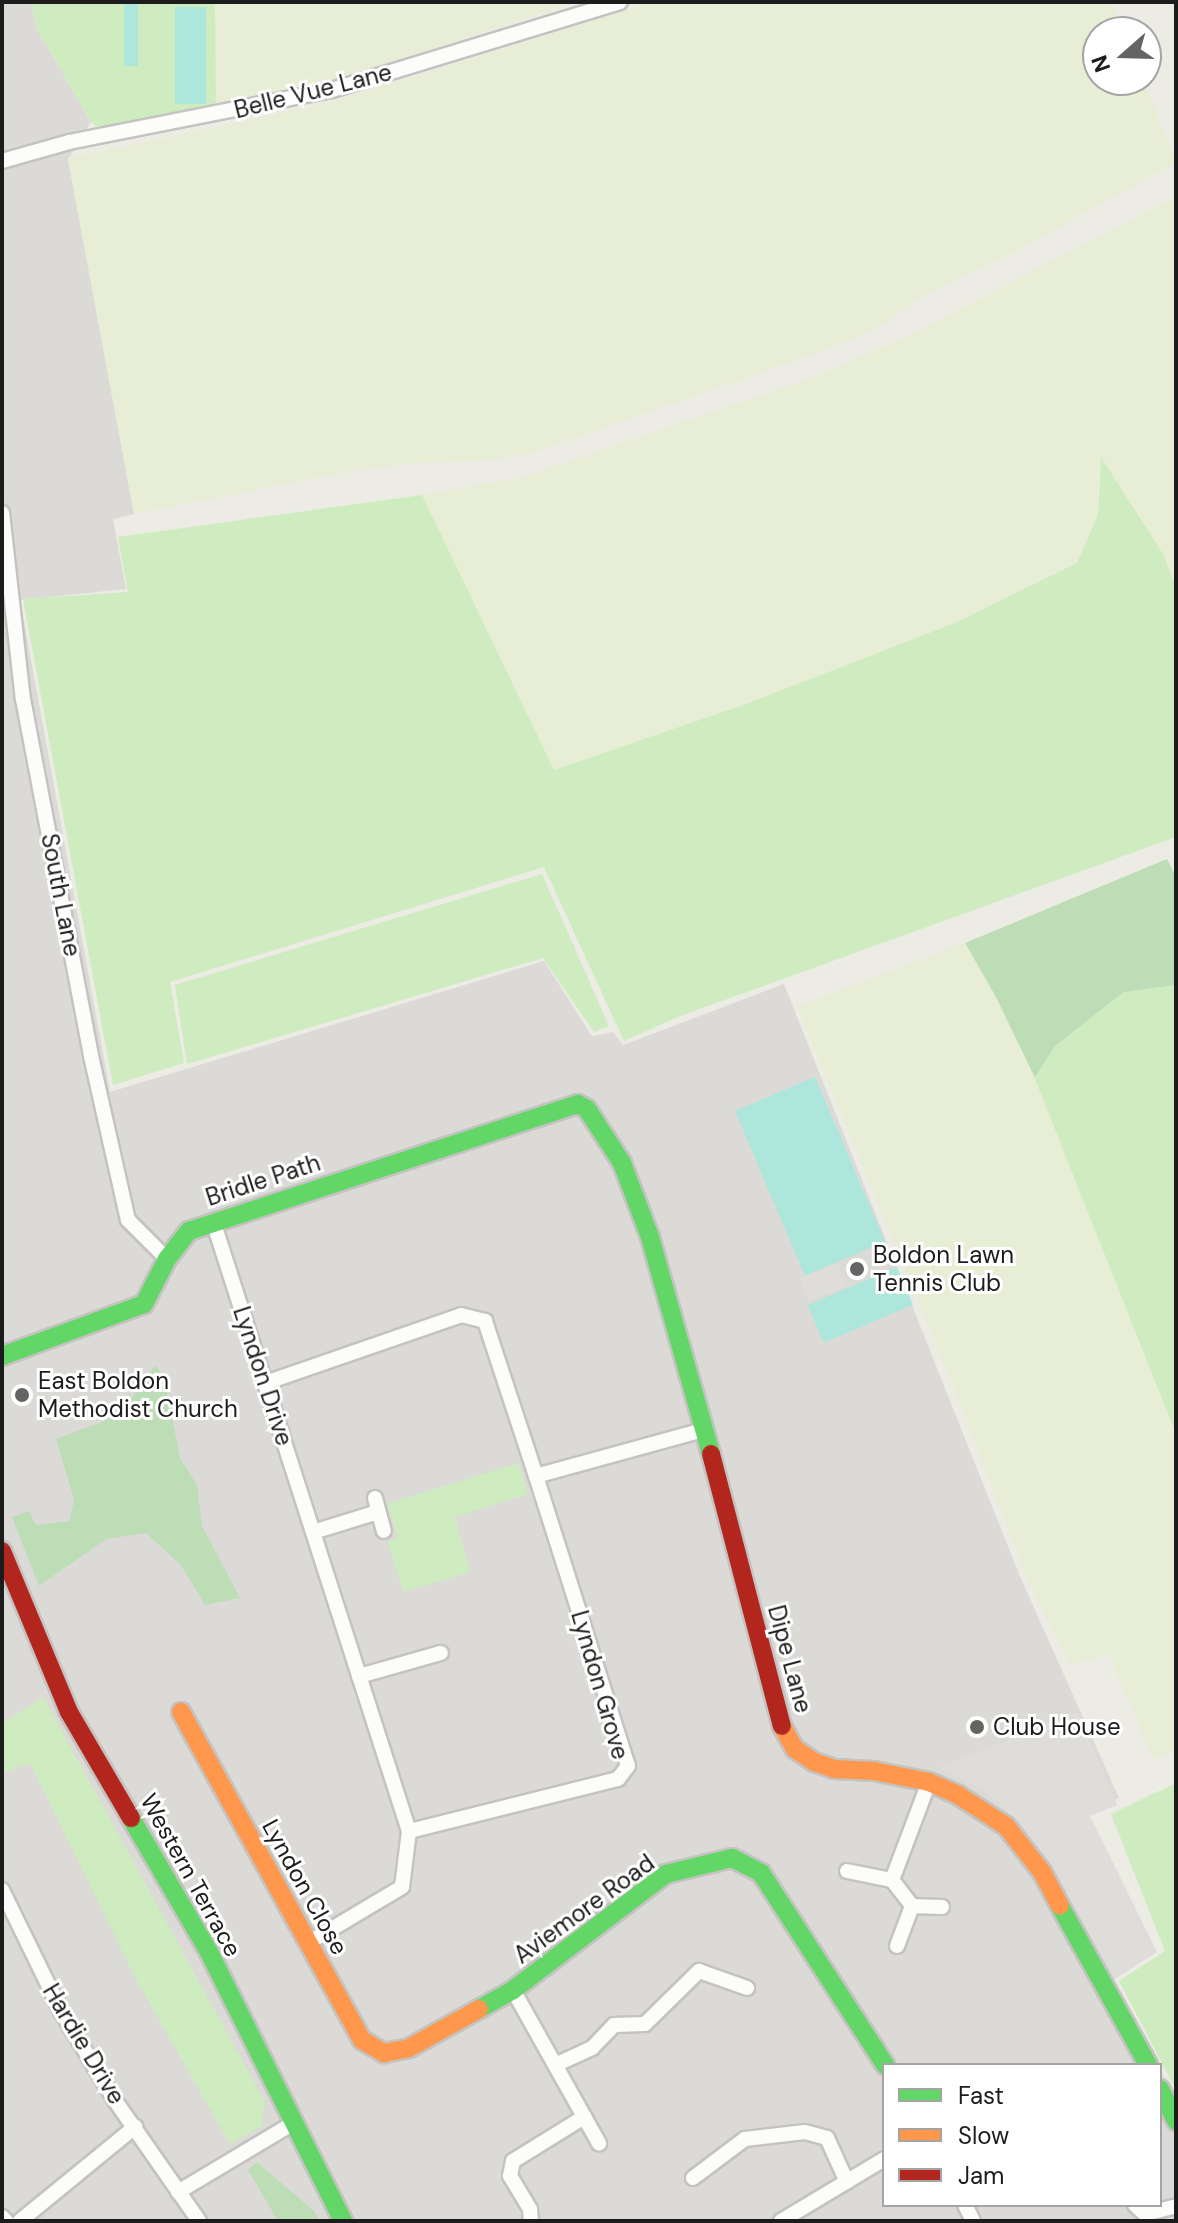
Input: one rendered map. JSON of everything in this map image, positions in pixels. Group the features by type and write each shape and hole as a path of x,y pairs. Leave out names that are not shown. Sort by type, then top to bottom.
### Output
{"street":[{"name":"Belle Vue Lane","path":"2,161 69,142 332,90 620,2"},
{"name":"South Lane","path":"2,513 23,699 94,1070 128,1220 167,1259"},
{"name":"Bridle Path","path":"2,1356 144,1304 167,1259 189,1231 578,1104"},
{"name":"Dipe Lane","path":"578,1104 594,1118 622,1163 681,1338 783,1729 795,1749 814,1762 834,1769 874,1771 929,1782 1006,1826 1027,1850 1123,2015 1147,2063"},
{"name":"Lyndon Drive","path":"213,1221 409,1831 402,1887 308,1943"},
{"name":"Lyndon Grove","path":"265,1383 461,1315 485,1321 536,1476 628,1766 618,1779 409,1831"},
{"path":"536,1476 703,1430"},
{"path":"313,1532 376,1505 384,1531"},
{"name":"Western Terrace","path":"2,1551 69,1712 209,1952 343,2221"},
{"path":"359,1676 441,1653"},
{"name":"Lyndon Close","path":"181,1712 362,2040 384,2053 409,2048"},
{"path":"892,1880 929,1782"},
{"name":"Aviemore Road","path":"409,2048 513,1990 666,1874 732,1858 761,1873 884,2063"},
{"path":"847,1871 892,1880 912,1906"},
{"name":"Hardie Drive","path":"2,1890 61,2011 199,2221"},
{"path":"912,1906 942,1907"},
{"path":"897,1946 912,1906"},
{"path":"555,2065 592,2048 614,2025 645,2024 699,1971 747,1988"},
{"path":"513,1990 599,2143"},
{"path":"1162,2093 1176,2121"},
{"path":"531,2221 530,2209 510,2176 513,2161 584,2117"},
{"path":"178,2192 295,2122"},
{"path":"20,2221 135,2127"},
{"path":"693,2178 745,2139 805,2132 827,2138 847,2182"},
{"path":"781,2221 800,2216 882,2160"},
{"path":"1137,2207 1145,2214 1176,2206"}],"shaded area":[{"path":"2,2 31,2 37,29 91,122 68,159 134,514 113,519 126,589 20,600 110,1092 544,961 592,1036 613,1032 623,1045 784,984 1019,1574 1119,1798 1033,1833 1157,2063 882,2063 882,2207 1162,2207 1162,2074 1176,2099 1176,2221 2,2221"},
{"path":"124,2 138,2 138,66 124,66"},
{"path":"175,7 206,7 206,104 175,104"},
{"path":"815,1077 885,1242 805,1276 735,1111"},
{"path":"838,1263 847,1286 809,1301 800,1278"},
{"path":"897,1267 913,1305 824,1343 808,1305"},
{"path":"1078,1712 1117,1805 1090,1816 1157,1952 1112,1981 1049,1863 1019,1821 982,1789 939,1768"}],"green space":[{"path":"31,2 215,2 216,111 101,130 91,122 37,29"},
{"path":"215,2 576,2 327,82 216,111"},
{"path":"654,2 1111,2 1117,16 1082,16 1082,96 1149,96 1176,162 1010,254 924,295 878,327 828,349 534,452 496,460 418,463 340,473 134,514 68,159 329,103"},
{"path":"1176,197 1176,587 1163,554 1102,458 1098,473 1098,515 1078,563 955,623 746,704 554,770 422,495 524,477 820,375 910,335"},
{"path":"1101,457 1163,554 1176,587 1176,837 680,1016 624,1041 544,867 170,982 184,1063 113,1085 23,599 128,592 118,537 422,495 554,770 746,704 955,623 1077,563 1098,515"},
{"path":"1167,859 1176,877 1176,985 1124,992 1055,1046 1035,1078 996,997 965,943"},
{"path":"542,874 609,1026 594,1032 543,958 187,1064 175,985"},
{"path":"965,943 996,997 1035,1079 1176,1434 1176,1750 1153,1758 1109,1655 1070,1664 1025,1574 958,1397 797,1007"},
{"path":"1176,985 1176,1434 1035,1079 1055,1046 1124,992"},
{"path":"155,1365 164,1376 180,1458 197,1485 202,1526 240,1598 205,1605 181,1565 146,1533 106,1539 39,1586 12,1517 29,1511 36,1525 70,1521 74,1499 56,1439 120,1415"},
{"path":"518,1463 528,1494 455,1517 470,1572 403,1592 388,1542 398,1538 387,1504"},
{"path":"43,1697 265,2102 261,2127 230,2144 135,1977 30,1763 2,1774 2,1724"},
{"path":"1176,1783 1176,2090 1119,1981 1165,1951 1111,1814"},
{"path":"257,2162 314,2211 319,2221 278,2221 248,2170"}],"traffic: fast":[{"path":"2,1356 144,1304 167,1259 189,1231 578,1104 587,1109 622,1163 650,1237 711,1454"},
{"path":"131,1818 209,1952 343,2221"},
{"path":"479,2009 513,1990 666,1874 732,1858 761,1873 884,2063"},
{"path":"1060,1906 1147,2063"},
{"path":"1162,2093 1176,2121"}],"traffic: slow":[{"path":"181,1712 362,2040 384,2053 409,2048 479,2009"},
{"path":"782,1726 795,1749 814,1762 834,1769 874,1771 929,1782 958,1795 1006,1826 1042,1872 1060,1906"}],"traffic: jam":[{"path":"711,1454 782,1726"},
{"path":"2,1551 69,1712 131,1818"}],"place":[{"name":"Boldon Lawn Tennis Club","path":"857,1269"},
{"name":"East Boldon Methodist Church","path":"22,1395"},
{"name":"Club House","path":"977,1727"}]}
